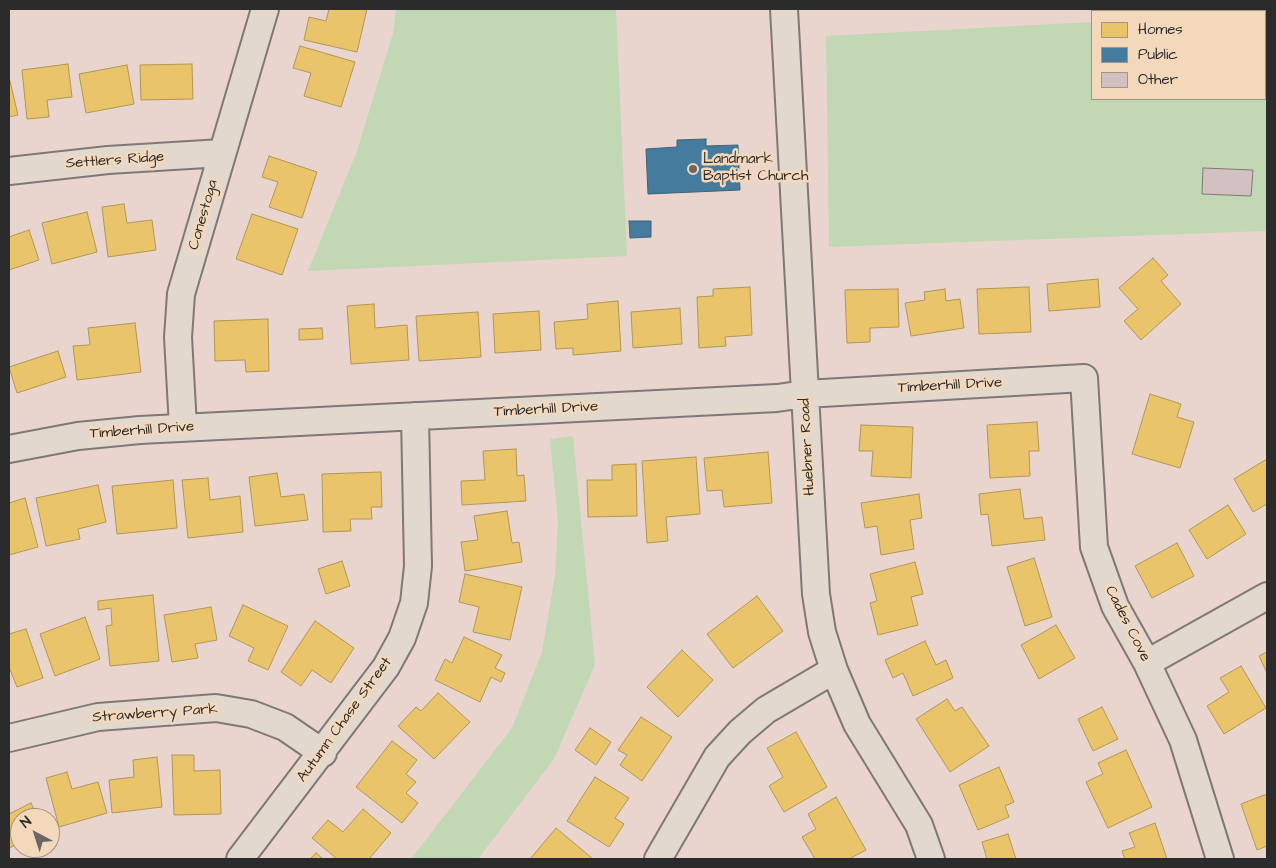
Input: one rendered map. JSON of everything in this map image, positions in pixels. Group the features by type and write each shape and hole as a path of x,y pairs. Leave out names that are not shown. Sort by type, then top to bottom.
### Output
{"street":[{"name":"Conestoga","path":"183,427 178,337 181,294 265,9"},
{"name":"Huebner Road","path":"784,9 816,594 822,632 834,670 857,724 919,825 931,859"},
{"name":"Settlers Ridge","path":"9,171 108,160 222,154"},
{"name":"Timberhill Drive","path":"9,449 78,436 183,427 777,398 806,394 1084,378"},
{"name":"Cades Cove","path":"1084,378 1094,547 1115,606 1147,663 1183,740 1220,859"},
{"name":"Autumn Chase Street","path":"240,859 323,753 386,667 402,638 414,602 418,566 415,416"},
{"path":"1147,663 1267,596"},
{"path":"658,859 717,757 740,732 766,710 834,670"},
{"name":"Strawberry Park","path":"9,738 98,717 216,708 251,714 284,727 323,753"}],"green space":[{"path":"396,9 616,9 627,256 308,271 357,151 393,33"},
{"path":"1267,13 1267,231 829,247 826,36 1091,22 1091,100 1266,100","holes":["1203,169 1252,170 1251,196 1202,194"]},
{"path":"573,436 595,665 554,759 478,859 411,859 512,728 542,652 555,576 558,522 550,439"}],"building: Homes":[{"path":"329,9 367,9 357,52 304,40 309,17 326,21"},
{"path":"300,46 355,62 341,107 304,96 311,73 293,68"},
{"path":"68,64 72,97 47,100 49,117 27,119 22,70"},
{"path":"192,64 193,99 141,100 140,65"},
{"path":"127,65 134,104 86,113 79,74"},
{"path":"9,77 18,115 9,117"},
{"path":"269,156 317,172 302,218 269,207 278,182 262,177"},
{"path":"124,204 127,223 152,220 156,250 108,257 102,207"},
{"path":"87,212 97,252 52,264 42,223"},
{"path":"252,214 298,229 282,275 236,259"},
{"path":"29,230 39,260 9,270 9,237"},
{"path":"1153,258 1168,275 1161,281 1181,304 1141,340 1124,321 1138,309 1119,288"},
{"path":"1098,279 1100,307 1049,311 1047,284"},
{"path":"750,287 752,335 725,337 726,346 699,348 697,297 713,296 713,289"},
{"path":"1029,287 1031,332 979,334 977,289"},
{"path":"898,289 899,327 870,328 870,342 847,343 845,290"},
{"path":"945,289 946,301 960,299 964,328 911,336 905,303 925,300 924,292"},
{"path":"618,301 621,351 573,355 573,348 556,349 554,322 588,319 587,304"},
{"path":"374,304 375,328 407,325 409,360 351,364 347,306"},
{"path":"680,308 682,344 633,348 631,312"},
{"path":"539,311 541,350 495,353 493,314"},
{"path":"478,312 481,357 419,361 416,316"},
{"path":"268,319 269,371 246,372 245,360 215,361 214,321"},
{"path":"135,323 141,372 77,380 73,346 90,345 88,328"},
{"path":"322,328 323,339 299,340 299,329"},
{"path":"58,351 66,377 17,393 9,367"},
{"path":"1150,394 1181,404 1177,417 1194,422 1180,468 1132,454"},
{"path":"1037,422 1039,451 1029,451 1030,476 990,478 987,425"},
{"path":"861,425 913,427 911,478 871,476 873,451 859,451"},
{"path":"516,449 517,476 524,475 526,501 462,505 461,481 485,480 483,451"},
{"path":"768,452 772,503 724,507 722,490 707,491 704,458"},
{"path":"696,457 700,514 666,517 668,541 647,543 642,461"},
{"path":"1267,459 1267,504 1253,512 1234,479"},
{"path":"636,464 637,516 588,517 587,480 612,480 612,465"},
{"path":"381,472 382,507 371,507 372,519 350,519 351,531 323,532 322,474"},
{"path":"277,473 281,497 304,494 308,520 255,526 249,477"},
{"path":"208,478 210,500 240,496 243,532 188,538 182,480"},
{"path":"173,480 177,528 117,534 112,486"},
{"path":"98,485 106,522 78,529 80,539 46,546 36,498"},
{"path":"1020,489 1024,519 1042,517 1045,540 992,546 988,514 981,515 979,494"},
{"path":"919,494 922,518 910,520 914,549 881,555 877,526 865,528 861,503"},
{"path":"25,498 38,547 9,555 9,503"},
{"path":"1228,505 1246,534 1207,559 1189,530"},
{"path":"507,511 512,543 519,542 522,562 465,571 461,542 478,540 474,516"},
{"path":"1177,543 1194,576 1152,598 1135,566"},
{"path":"1034,558 1052,617 1025,626 1007,567"},
{"path":"342,561 350,586 326,594 318,569"},
{"path":"915,562 923,594 911,597 918,625 878,635 870,603 877,601 870,574"},
{"path":"465,574 522,587 510,640 473,632 479,607 459,602"},
{"path":"153,595 159,661 110,666 106,626 112,625 111,608 98,610 98,601"},
{"path":"757,596 783,631 733,668 707,634"},
{"path":"243,605 288,626 268,670 248,661 254,648 229,636"},
{"path":"211,607 217,640 195,644 198,658 172,662 164,615"},
{"path":"85,617 100,659 55,676 40,634"},
{"path":"315,621 354,648 331,683 312,670 301,686 281,672"},
{"path":"1056,625 1075,658 1039,679 1021,645"},
{"path":"26,629 43,678 17,687 9,667 9,634"},
{"path":"464,637 502,655 495,668 505,673 501,682 491,677 480,702 435,680 445,659 452,663"},
{"path":"925,641 936,665 946,660 953,678 913,696 903,673 893,678 885,660"},
{"path":"682,650 713,680 678,717 647,687"},
{"path":"1267,652 1267,673 1259,656"},
{"path":"1241,666 1266,708 1224,734 1207,706 1229,692 1220,678"},
{"path":"438,693 470,722 434,759 398,726 416,707 421,711"},
{"path":"947,699 955,711 962,707 989,746 950,772 916,719"},
{"path":"1102,707 1118,739 1093,751 1078,719"},
{"path":"641,717 672,737 642,781 620,765 627,755 618,750"},
{"path":"590,728 611,742 596,765 575,750"},
{"path":"796,732 827,787 784,812 769,786 783,777 767,748"},
{"path":"392,741 417,760 406,774 416,782 406,793 418,803 402,823 356,787"},
{"path":"1126,750 1152,807 1108,828 1086,782 1103,774 1098,763"},
{"path":"172,755 194,755 194,771 220,770 221,814 174,815"},
{"path":"157,757 162,807 112,813 109,780 134,777 133,760"},
{"path":"999,767 1014,802 1005,806 1009,817 978,830 959,785"},
{"path":"67,772 72,789 98,782 107,813 60,827 60,808 54,808 46,778"},
{"path":"595,777 629,798 615,818 624,824 609,847 567,821"},
{"path":"1267,794 1267,846 1257,850 1241,804"},
{"path":"836,797 866,850 849,859 815,859 802,837 816,829 808,814"},
{"path":"31,803 33,808 21,808"},
{"path":"363,809 391,833 369,859 337,859 312,838 328,820 343,832"},
{"path":"9,814 10,814 9,848"},
{"path":"1155,823 1167,859 1125,859 1122,851 1135,847 1129,833"},
{"path":"556,828 593,859 530,859"},
{"path":"1008,834 1016,859 987,859 982,842"},
{"path":"316,853 323,859 310,859"}],"building: Public":[{"name":"Landmark Baptist Church","path":"706,139 706,146 738,145 740,190 648,194 646,149 677,147 677,140"},
{"path":"629,221 651,221 651,237 630,238"}],"building: Other":[{"path":"1203,168 1253,170 1251,196 1202,194"}],"place":[{"name":"Landmark Baptist Church","path":"693,169"}]}
